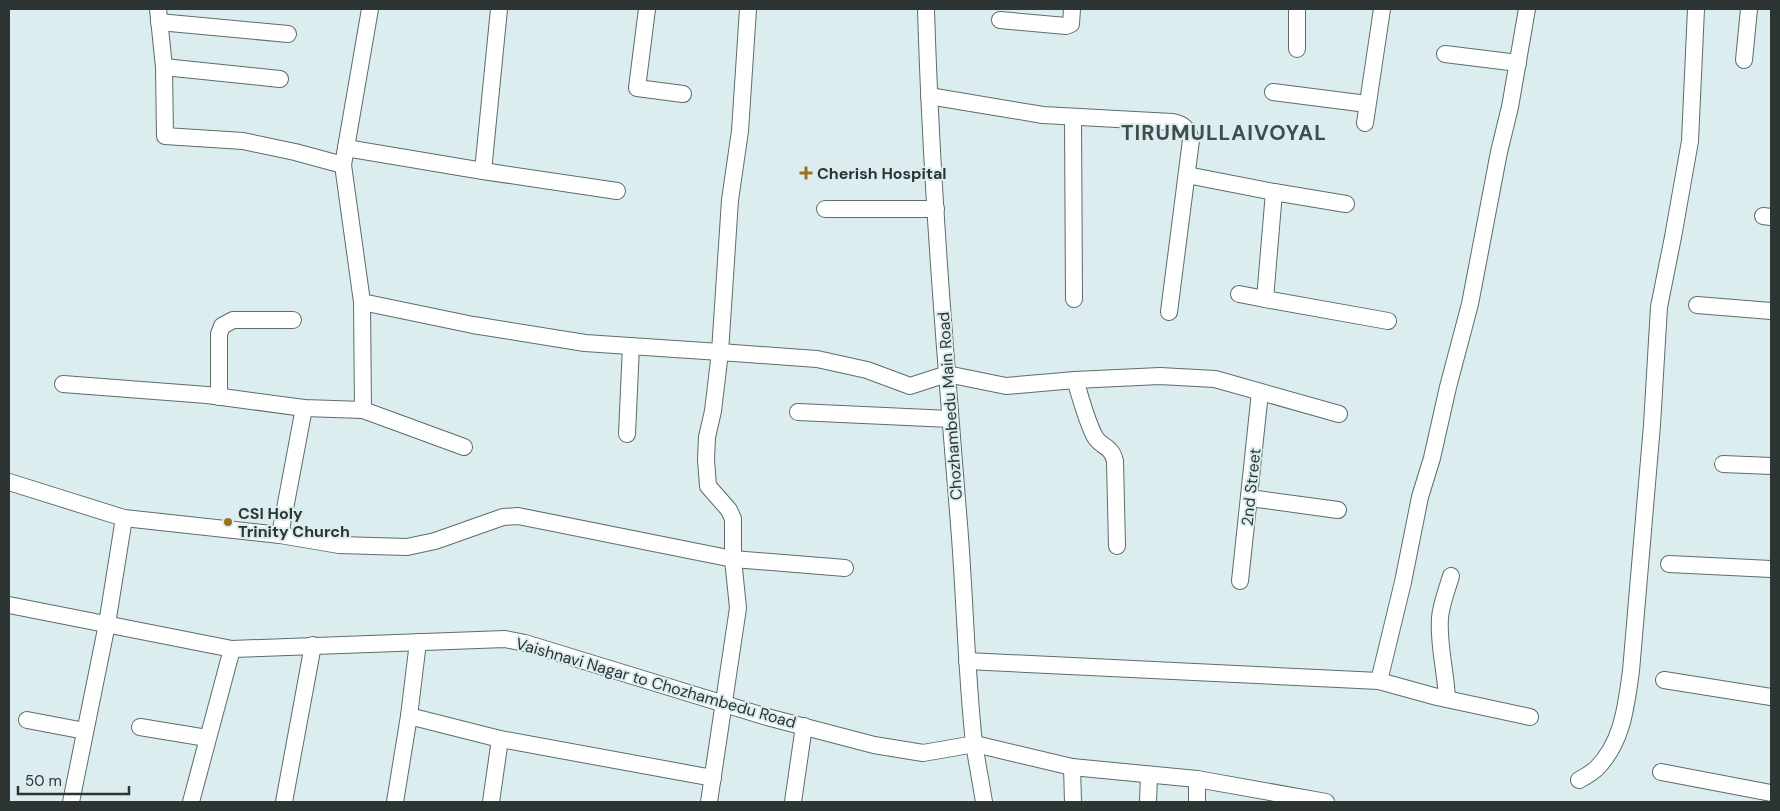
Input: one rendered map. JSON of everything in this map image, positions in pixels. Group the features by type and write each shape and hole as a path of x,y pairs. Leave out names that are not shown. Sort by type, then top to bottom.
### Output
{"street":[{"path":"363,410 362,302 343,165 370,9"},
{"path":"483,171 499,9"},
{"path":"648,9 637,88 683,94"},
{"path":"709,802 738,608 733,559 733,520 729,510 708,486 707,437 713,411 720,352 730,200 740,131 748,9"},
{"name":"Chozhambedu Main Road","path":"926,9 936,209 967,661 975,744 984,802"},
{"path":"1000,20 1066,26 1071,24 1072,9"},
{"path":"1297,9 1297,49"},
{"path":"1365,123 1382,9"},
{"path":"1379,681 1403,582 1420,497 1432,458 1470,304 1499,152 1510,107 1527,9"},
{"path":"1579,780 1595,770 1618,737 1626,706 1631,671 1652,425 1659,307 1674,237 1690,141 1696,9"},
{"path":"1744,60 1749,9"},
{"path":"288,34 158,16 164,67 165,136 243,141 343,165"},
{"path":"1445,54 1518,63"},
{"path":"164,67 280,79"},
{"path":"1274,92 1367,104"},
{"path":"929,96 1044,116 1180,124 1188,130 1191,140 1169,312"},
{"path":"1073,118 1074,299"},
{"path":"346,148 617,191"},
{"path":"1187,175 1346,204"},
{"path":"1264,299 1274,192"},
{"path":"825,209 936,209"},
{"path":"1239,294 1388,321"},
{"path":"362,302 473,325 585,343 817,359 867,370 910,386 947,374 1006,386 1075,380 1160,376 1215,379 1339,414"},
{"path":"1697,305 1771,311"},
{"path":"219,397 218,334 222,326 234,320 293,320"},
{"path":"627,434 631,346"},
{"path":"1075,380 1094,435 1100,443 1113,453 1115,461 1117,546"},
{"path":"63,384 219,397 304,408 363,410 464,447"},
{"name":"2nd Street","path":"1240,581 1260,392"},
{"path":"280,535 304,408"},
{"path":"798,412 950,420"},
{"path":"1723,464 1771,463"},
{"path":"9,482 124,518 280,535 339,545 407,546 435,541 503,517 518,516 733,559 845,568"},
{"path":"1250,498 1338,510"},
{"path":"71,802 107,624 124,518"},
{"path":"1669,564 1771,570"},
{"path":"1447,699 1440,636 1440,617 1451,576"},
{"name":"Vaishnavi Nagar to Chozhambedu Road","path":"9,605 232,649 505,639 525,643 874,745 923,753 975,744"},
{"path":"394,802 409,716 418,642"},
{"path":"284,802 314,645"},
{"path":"191,802 232,649"},
{"path":"967,661 1379,681 1447,699 1530,717"},
{"path":"1664,680 1771,696"},
{"path":"409,716 500,739 712,778"},
{"path":"27,720 85,731"},
{"path":"793,802 804,726"},
{"path":"140,727 208,738"},
{"path":"491,802 500,739"},
{"path":"975,744 1072,767 1197,780 1326,802"},
{"path":"1072,767 1073,802"},
{"path":"1661,772 1771,793"},
{"path":"1148,802 1149,775"},
{"path":"1197,780 1197,802"}],"place":[{"name":"Cherish Hospital","path":"806,173"},
{"name":"CSI Holy Trinity Church","path":"228,522"}],"district":[{"name":"TIRUMULLAIVOYAL","path":"1224,133"}]}
